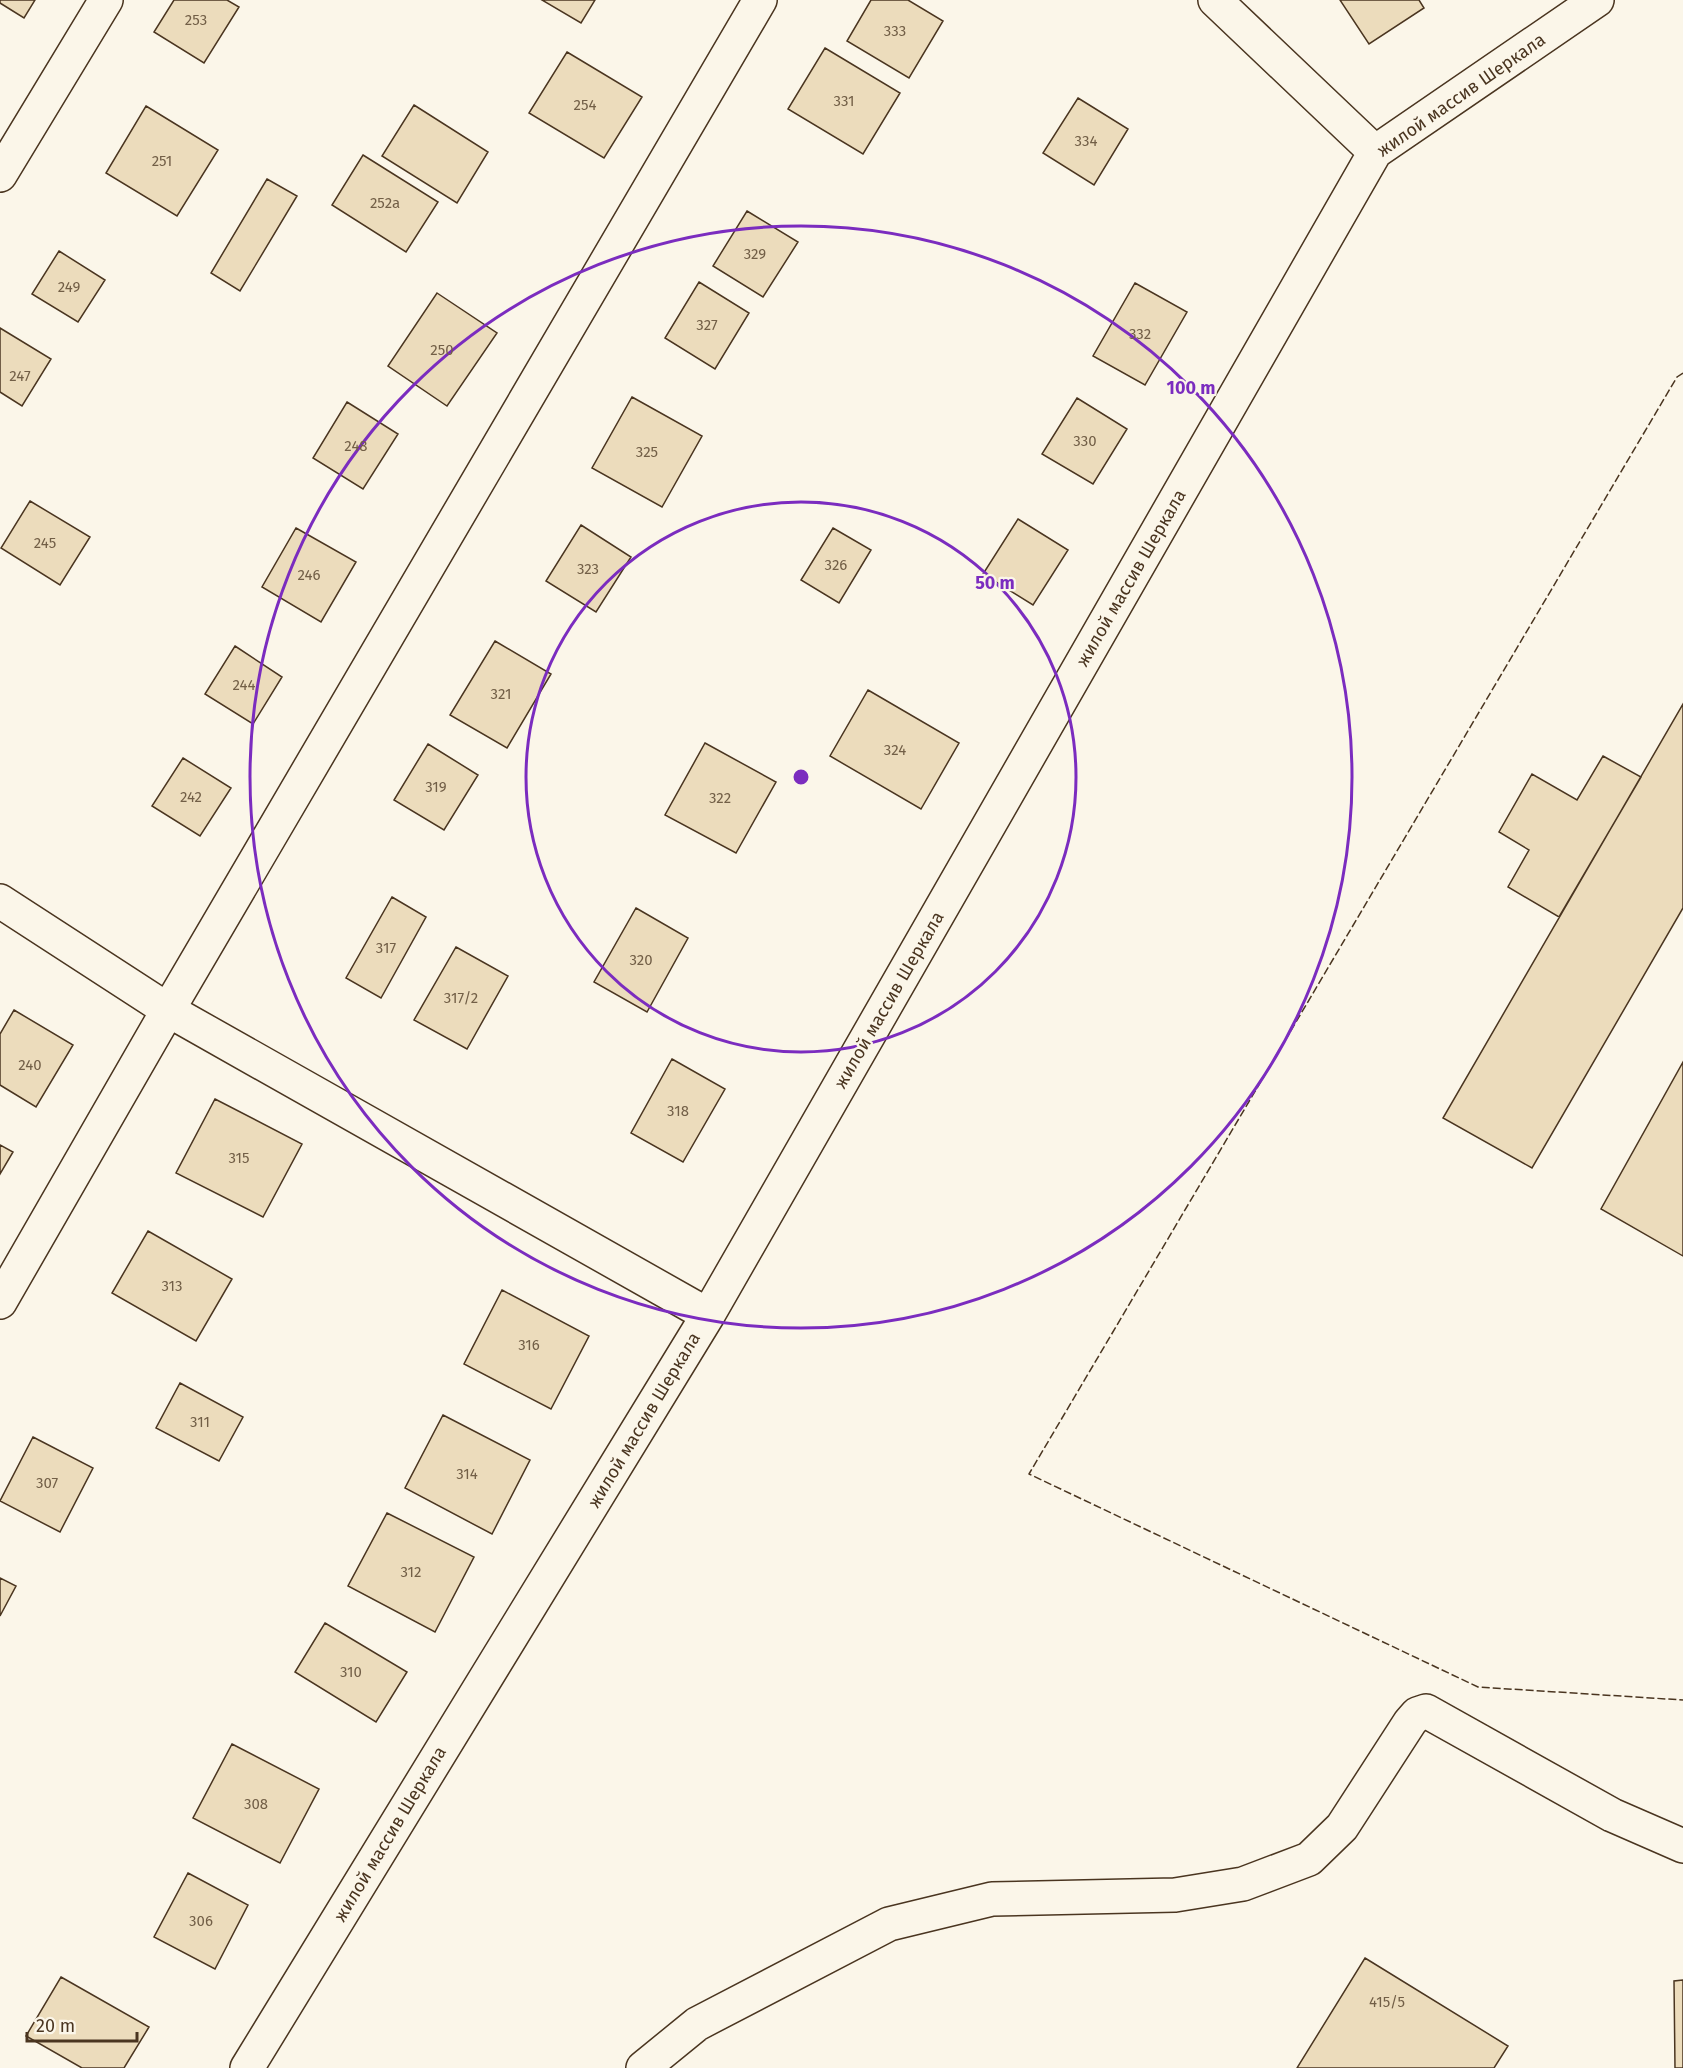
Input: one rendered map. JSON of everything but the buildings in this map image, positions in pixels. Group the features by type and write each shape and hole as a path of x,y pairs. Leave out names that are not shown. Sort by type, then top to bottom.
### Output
{"street":[{"path":"0,175 106,0"},
{"path":"0,1302 168,1010 760,0"},
{"path":"1215,0 1375,152"},
{"name":"жилой массив Шеркала","path":"247,2068 708,1315 1375,152 1597,0"},
{"path":"0,901 168,1010 708,1315"},
{"path":"643,2068 697,2024 890,1924 992,1899 1175,1895 1243,1884 1309,1859 1342,1827 1410,1722 1417,1714 1426,1711 1611,1815 1683,1846"}],"fence":[{"path":"1683,373 1677,377 1029,1474 1478,1687 1683,1700"}]}
